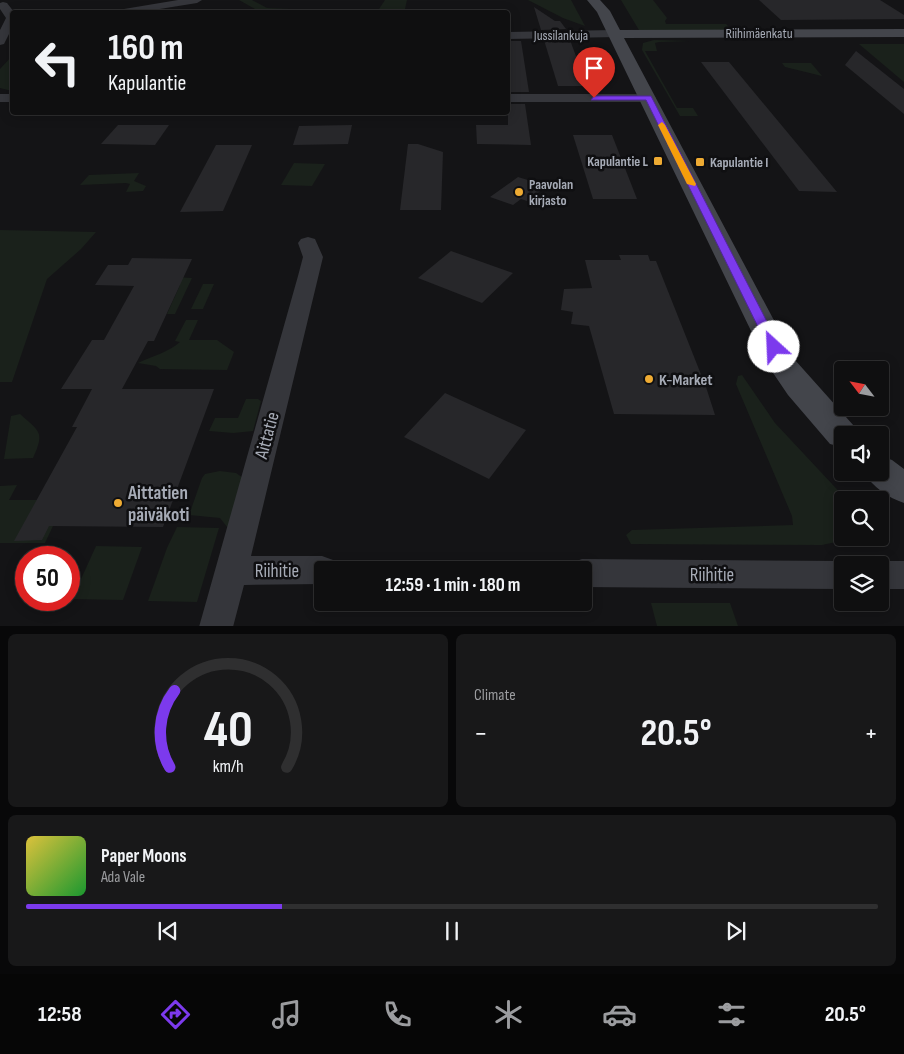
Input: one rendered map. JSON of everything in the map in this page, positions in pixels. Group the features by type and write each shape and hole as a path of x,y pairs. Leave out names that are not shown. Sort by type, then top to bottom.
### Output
{"main road":[{"path":"593,0 603,6 614,34 782,364 799,387 834,426"},
{"name":"Riihimäenkatu","path":"614,34 904,33"},
{"path":"889,477 904,489"}],"street":[{"path":"136,10 197,0"},
{"path":"3,6 10,15"},
{"path":"0,41 10,22"},
{"name":"Jussilankuja","path":"510,36 614,34"},
{"path":"510,98 648,98"},
{"name":"Aittatie","path":"216,626 309,276 313,257 308,243"},
{"name":"Riihitie","path":"231,571 314,570"},
{"name":"Riihitie","path":"592,573 834,575"},
{"path":"889,575 904,575"}],"shaded area":[{"path":"239,0 252,0 267,8 315,10 250,10 255,9"},
{"path":"385,0 407,0 404,10 378,10"},
{"path":"528,0 571,0 585,26 563,18"},
{"path":"621,0 653,0 667,18 666,24 726,24 732,30 639,30"},
{"path":"654,40 689,41 659,42 655,43 657,51 645,51 677,108 693,108 698,116 680,116 642,50 643,43"},
{"path":"859,44 904,44 904,82"},
{"path":"10,58 10,90 0,88 0,69"},
{"path":"782,63 811,63 822,76 785,67"},
{"path":"294,163 325,164 312,186 281,185"},
{"path":"139,173 134,181 146,186 143,191 126,192 130,184 126,183 80,185 89,175"},
{"path":"0,230 96,232 81,249 47,279 12,382 0,382"},
{"path":"173,277 192,278 175,314 167,314 180,285"},
{"path":"203,284 214,284 203,309 191,309"},
{"path":"186,320 198,320 189,340 217,340 234,352 227,370 160,369 156,366 138,363 166,351 180,342 175,341"},
{"path":"742,375 775,423 839,491 834,491 834,542 822,545 631,544 626,535 632,530 793,525 792,516 736,384 738,376"},
{"path":"246,399 258,399 261,401 253,431 233,433 209,431 215,418 238,418"},
{"path":"20,414 38,433 39,443 37,449 33,458 4,459 11,416"},
{"path":"220,471 236,473 243,478 228,528 220,518 189,515 202,478 205,474"},
{"path":"17,485 9,500 62,500 60,511 45,543 0,543 0,486"},
{"path":"177,527 219,528 197,602 148,601 167,548"},
{"path":"96,546 142,547 123,600 80,599 80,581"},
{"path":"651,603 730,603 738,626 657,626"}],"building":[{"path":"759,0 880,0 904,15 904,19 781,20"},
{"path":"534,7 555,21 560,21 566,29 541,30"},
{"path":"544,40 570,40 587,86 558,86"},
{"path":"510,41 521,41 529,92 510,92"},
{"path":"856,51 904,89 904,114 845,65"},
{"path":"701,62 729,62 837,192 799,191"},
{"path":"510,104 525,104 531,145 477,144 476,125 508,125"},
{"path":"118,125 169,125 155,145 101,144"},
{"path":"352,125 348,144 293,145 299,126"},
{"path":"573,135 612,135 637,199 593,199"},
{"path":"408,144 418,144 443,152 441,210 400,210"},
{"path":"216,145 252,145 223,211 180,212"},
{"name":"Paavolan kirjasto","path":"518,177 547,186 527,201 521,199 513,205 490,197"},
{"path":"451,251 513,273 482,303 418,278"},
{"path":"619,255 648,255 650,261 656,261 706,387 715,415 614,414 589,326 571,324 573,312 561,310 564,289 592,288 585,260 621,260"},
{"path":"132,258 192,259 154,341 148,341 122,389 214,389 163,527 49,526 42,540 14,541 77,427 72,427 92,389 61,389 92,340 104,340 134,286 95,285 108,265 128,265"},
{"path":"445,393 526,430 489,479 404,437"}],"slow traffic":[{"path":"662,125 692,184"}],"place":[{"name":"Kapulantie L","path":"658,161"},
{"name":"Kapulantie I","path":"700,162"},
{"name":"Paavolan kirjasto","path":"519,192"},
{"name":"K-Market","path":"649,379"},
{"name":"Aittatien päiväkoti","path":"118,503"}],"route":[{"path":"594,98 648,98 774,347"}]}
